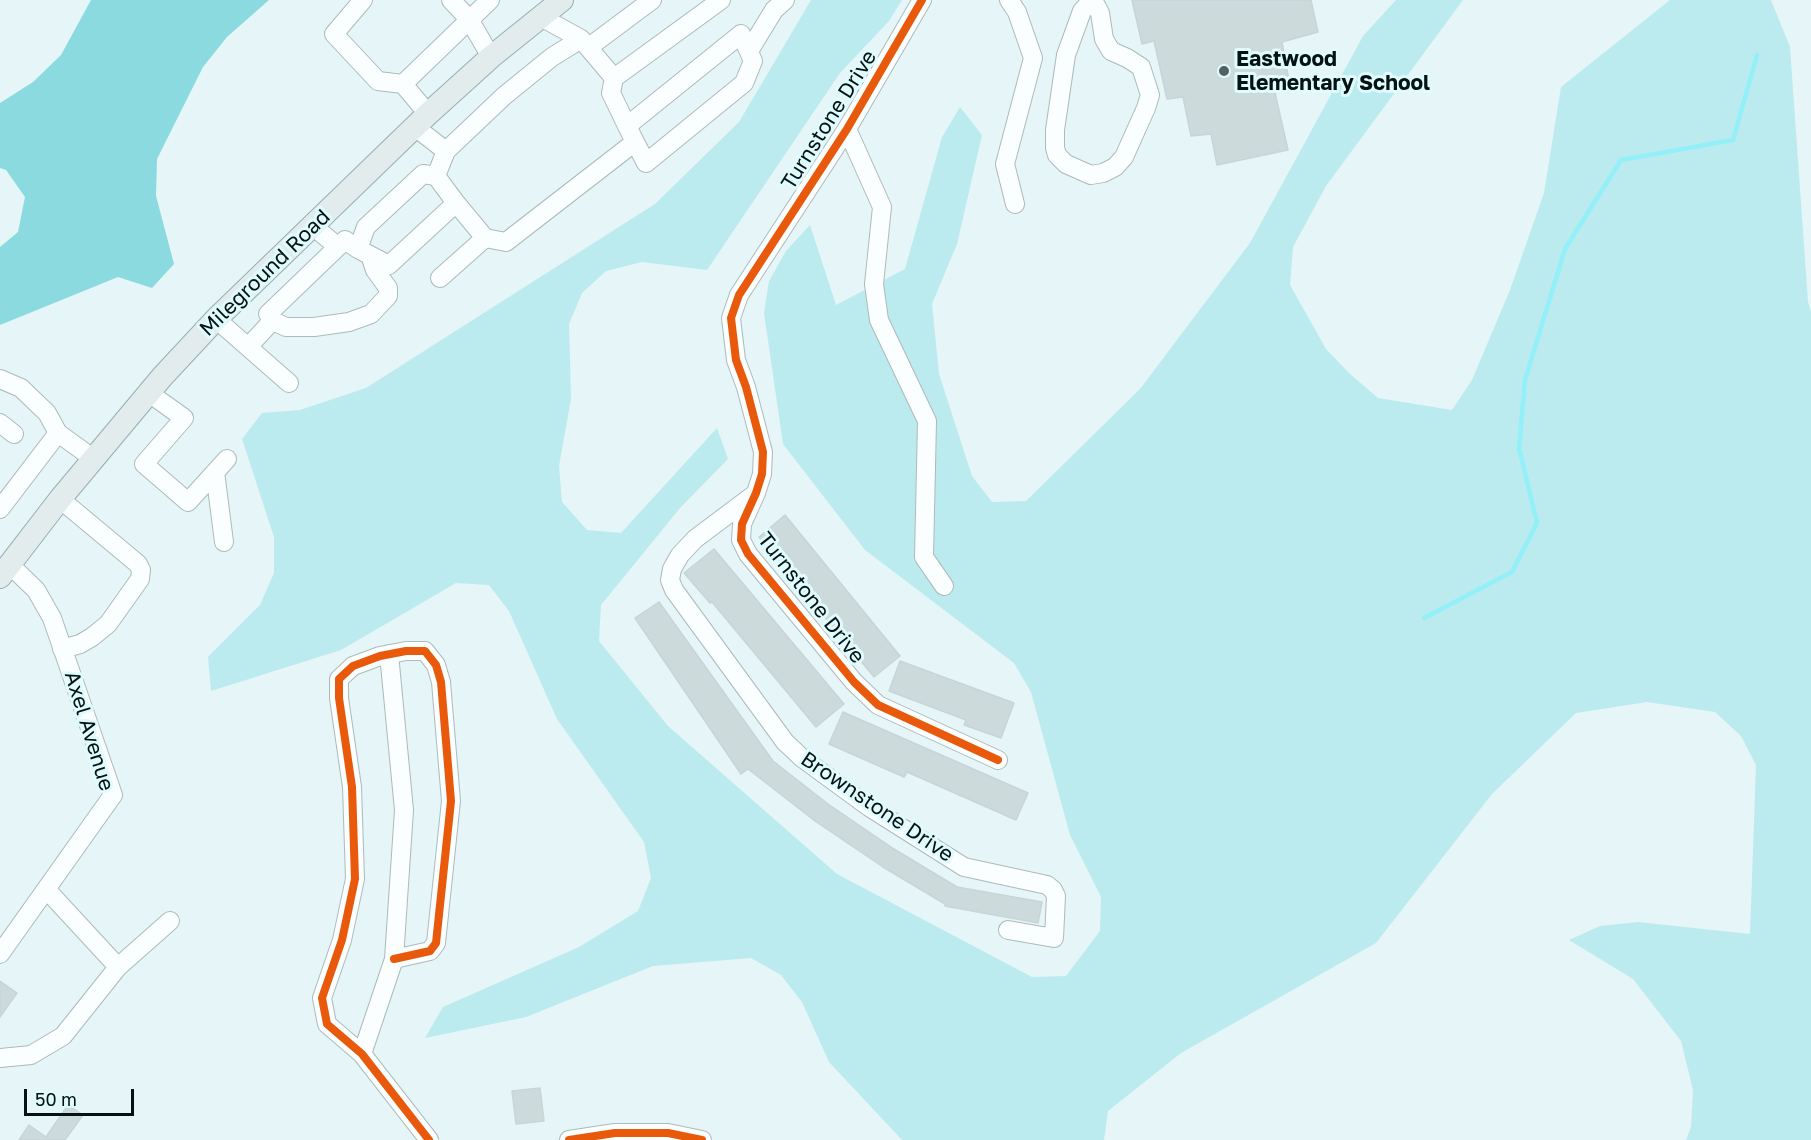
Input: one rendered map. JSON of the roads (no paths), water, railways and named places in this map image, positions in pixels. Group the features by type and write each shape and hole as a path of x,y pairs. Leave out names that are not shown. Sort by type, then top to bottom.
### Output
{"main road":[{"name":"Mileground Road","path":"4,570 149,393 216,319 422,120 491,57 562,0"}],"street":[{"path":"363,0 334,34 378,81 403,84"},
{"path":"451,0 469,19 491,57"},
{"path":"403,84 490,0"},
{"path":"436,176 446,151 504,96 552,57 585,43 652,0"},
{"path":"456,203 389,265 364,252 345,240 268,314 273,320 286,327 314,327 349,322 371,314 388,296 388,288 364,252 366,227 423,174 436,176 485,238 506,242 631,134 741,34 753,61 744,83 645,163 631,134 611,93 614,78 721,0"},
{"name":"Turnstone Drive","path":"922,0 847,129 739,295 731,318 736,360 746,387 763,452 762,474 742,524 741,540 748,554 854,682 878,705 998,760"},
{"path":"1010,0 1017,12 1032,58 1005,164 1015,204"},
{"path":"1093,0 1100,13 1104,39 1111,51 1141,67 1150,95 1124,158 1115,167 1103,173 1091,175 1066,164 1057,155 1055,130 1066,55 1082,11 1093,0"},
{"path":"749,51 776,3"},
{"path":"541,17 585,43 614,78"},
{"path":"403,84 422,120 446,151"},
{"path":"847,129 882,207 874,284 879,320 927,421 924,557 944,586"},
{"path":"313,226 338,247"},
{"path":"440,278 485,238"},
{"path":"216,319 289,383"},
{"path":"248,346 273,320"},
{"path":"0,379 3,378 21,388 47,413 58,434 94,459"},
{"path":"149,393 184,418 144,464 188,502 221,465 224,542"},
{"path":"0,509 58,434"},
{"name":"Brownstone Drive","path":"756,493 695,539 680,555 672,569 670,580 674,590 785,742 802,758 869,807 964,867 1047,885 1053,890 1056,896 1053,939 1008,930"},
{"path":"60,499 138,564 141,570 140,579 108,624 93,637 80,644 62,649"},
{"name":"Axel Avenue","path":"0,954 113,795 52,618 36,590 4,570"},
{"path":"394,959 430,951 436,943 451,801 441,682 436,665 425,651 389,654 353,666 339,679 339,698 352,787 355,879 342,940 322,998 327,1024 362,1054 429,1140"},
{"path":"362,1054 394,959 404,810 389,654"},
{"path":"46,889 118,967"},
{"path":"0,1058 31,1055 63,1036 118,967 170,921"},
{"path":"569,1140 615,1132 668,1133 702,1140"}],"waterway":[{"path":"1424,618 1512,572 1537,523 1519,448 1525,380 1565,249 1621,160 1733,140 1757,55"}],"place":[{"name":"Eastwood Elementary School","path":"1224,71"}]}
